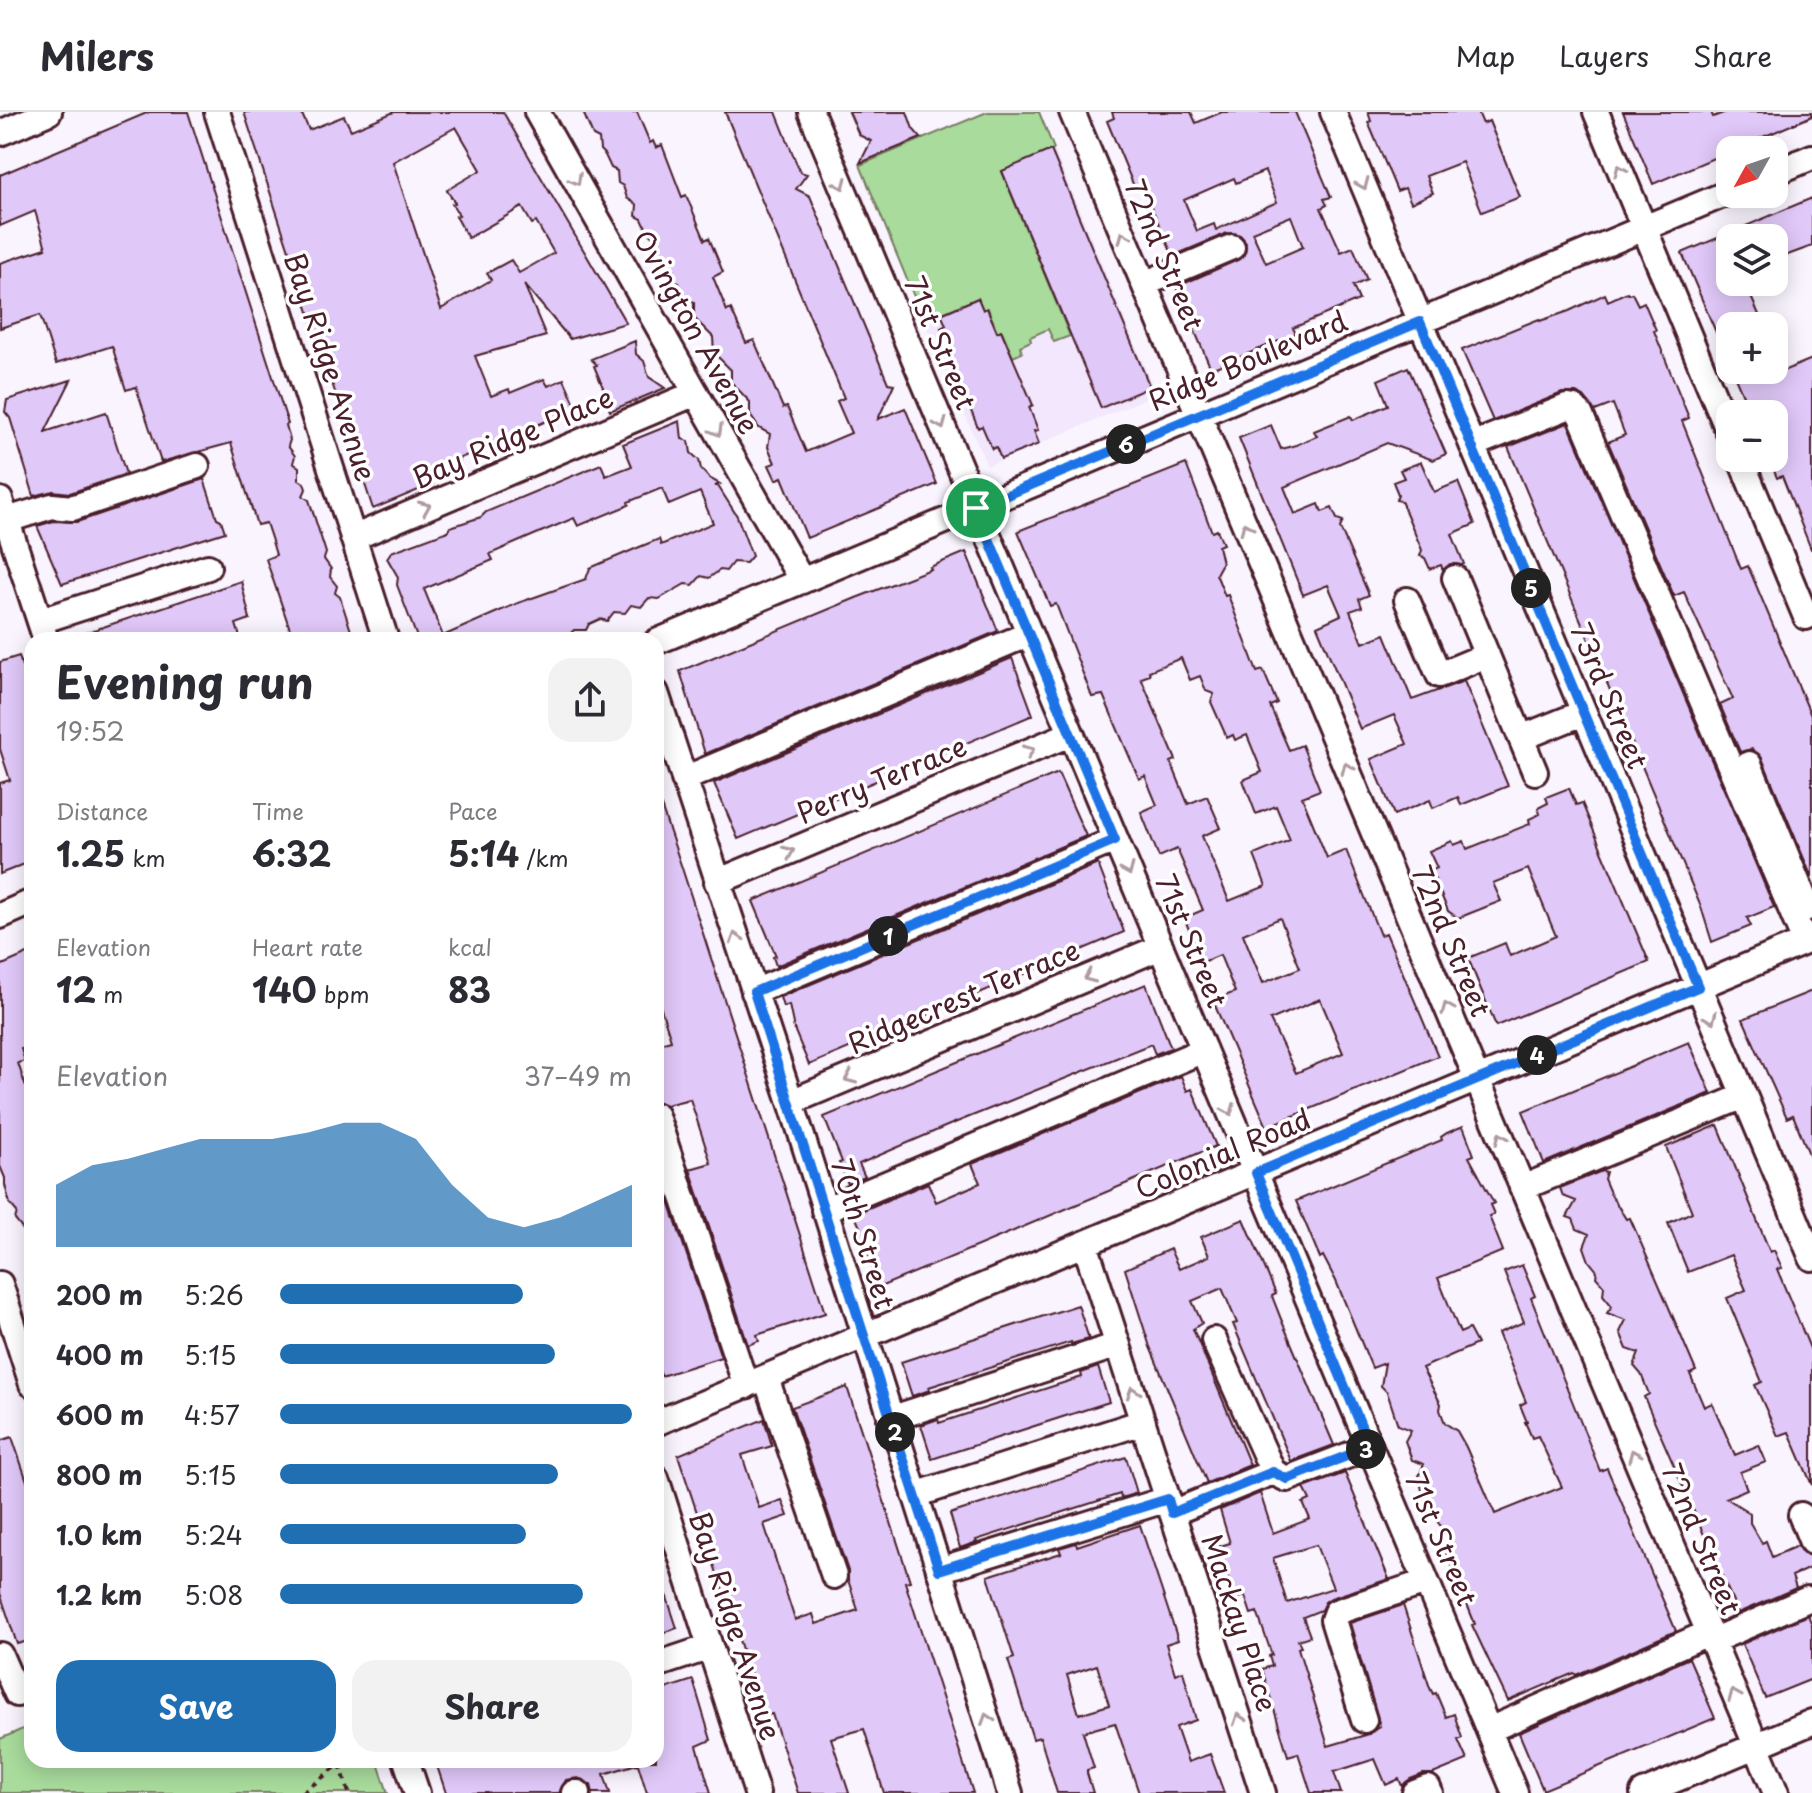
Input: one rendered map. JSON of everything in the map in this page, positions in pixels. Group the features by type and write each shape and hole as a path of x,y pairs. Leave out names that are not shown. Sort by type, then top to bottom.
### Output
{"street":[{"path":"0,133 49,112"},
{"name":"Bay Ridge Avenue","path":"217,112 383,632"},
{"name":"Ovington Avenue","path":"537,112 802,581"},
{"name":"71st Street","path":"811,112 1515,1793"},
{"name":"72nd Street","path":"1072,112 1776,1793"},
{"name":"73rd Street","path":"1333,112 1812,1258"},
{"path":"1596,112 1716,401"},
{"path":"1788,167 1812,157"},
{"name":"Ridge Boulevard","path":"664,639 1716,198"},
{"path":"1144,284 1232,247"},
{"name":"Bay Ridge Place","path":"353,538 696,393"},
{"path":"1472,445 1567,407 1574,408 1580,414 1808,940"},
{"path":"197,466 72,508 52,506 3,510 43,630 208,567"},
{"path":"1746,472 1806,617"},
{"path":"1455,578 1535,772"},
{"path":"1407,600 1439,675 1487,655"},
{"path":"684,779 1029,634"},
{"path":"1521,738 1583,713"},
{"name":"70th Street","path":"664,718 791,1102 1010,1793"},
{"name":"Perry Terrace","path":"717,882 1070,734"},
{"path":"1749,764 1812,918"},
{"path":"754,992 1115,840"},
{"path":"0,916 24,906"},
{"name":"Colonial Road","path":"664,1420 1808,940"},
{"name":"Ridgecrest Terrace","path":"791,1102 1161,947"},
{"path":"824,1210 1204,1050"},
{"path":"1522,1188 1744,1096"},
{"path":"664,1137 756,1382 834,1576"},
{"name":"Mackay Place","path":"1085,1244 1263,1793"},
{"path":"0,1284 24,1359"},
{"path":"1214,1340 1273,1472 1287,1479 1370,1447"},
{"path":"890,1419 1118,1345"},
{"path":"915,1495 1143,1422"},
{"path":"939,1570 1170,1506 1273,1472"},
{"path":"1801,1515 1812,1542"},
{"name":"Bay Ridge Avenue","path":"664,1529 668,1554 710,1647 757,1793"},
{"path":"1364,1720 1333,1620 1336,1612 1426,1582"},
{"path":"1489,1730 1808,1599"},
{"path":"664,1662 710,1647"},
{"path":"0,1655 16,1694"},
{"path":"1643,1793 1812,1722"},
{"path":"409,1768 417,1793"},
{"path":"1415,1793 1428,1788 1430,1793"}],"path":[{"path":"305,1792 332,1768"},
{"path":"341,1768 349,1793"}],"shaded area":[{"path":"1054,149 1156,394 987,466 924,321 978,298 987,308 997,331 1001,330 1020,346 1029,337 1049,329 1055,342 1002,171"}],"green space":[{"path":"987,112 1039,112 1054,149 1002,172 1070,336 1054,342 1048,329 1030,337 1031,341 1020,346 1022,353 1013,357 1002,331 997,332 988,308 983,310 977,298 924,321 860,165"},
{"path":"24,1728 24,1768 380,1768 388,1793 0,1793 0,1739"}],"building":[{"path":"149,112 188,112 288,424 288,446 295,456 293,463 299,467 299,480 306,489 303,496 309,500 326,553 324,559 331,569 330,577 337,586 335,593 340,597 351,632 291,632 266,559 276,555 271,538 266,523 257,525 231,443 161,462 136,387 126,390 112,346 56,364 40,315 0,328 0,263 46,248 35,211 0,226 0,175"},
{"path":"244,112 301,112 309,130 344,116 351,130 394,112 503,112 626,323 570,339 524,284 546,336 475,356 491,396 509,389 510,393 544,379 548,386 564,379 577,408 458,459 461,466 431,479 433,484 373,509","holes":["456,127 481,170 447,190 468,238 522,207 532,224 536,222 554,253 519,273 511,260 487,273 491,280 441,309 393,162"]},
{"path":"583,112 637,112 650,143 653,141 656,148 662,145 682,197 686,195 723,272 713,277 727,311 731,309 746,343 754,340 806,452 851,433 837,401 844,398 725,112 776,112 800,172 807,174 796,189 810,196 888,383 894,384 878,419 905,408 937,484 807,538 782,477 776,480 769,465 775,463 768,447 770,434 759,428 750,415 750,402 731,382 731,370 714,353 713,337 694,318 694,302 685,297 679,283 673,280 674,271 655,247 655,238 642,219 636,216 637,205 627,198 623,186 618,183 617,171 611,168 600,150 599,139 593,136"},
{"path":"849,112 907,112 913,129 921,138 860,163 871,141 859,135"},
{"path":"1112,112 1191,112 1196,123 1222,112 1295,112 1331,197 1324,199 1327,205 1321,208 1341,252 1353,247 1367,280 1353,286 1359,300 1293,328 1296,334 1211,369 1176,287 1238,260 1244,255 1246,242 1240,235 1227,233 1173,256 1142,186 1135,189 1107,121 1114,118","holes":["1265,171 1277,202 1216,230 1214,224 1197,231 1184,200 1234,178 1236,183","1291,216 1303,247 1266,263 1252,232"]},
{"path":"1368,112 1478,112 1483,124 1489,121 1520,197 1482,212 1462,162 1426,176 1433,193 1411,203 1405,188 1397,191 1368,122 1371,121"},
{"path":"1623,112 1711,112 1713,117 1726,112 1812,112 1812,116 1765,136 1716,136 1716,157 1653,184"},
{"path":"1051,150 1150,387 1101,408 1002,171"},
{"path":"1812,198 1812,246 1788,255 1788,224 1751,224"},
{"path":"1716,239 1716,296 1751,296 1758,312 1716,312 1716,332 1682,253"},
{"path":"1627,292 1632,293 1638,305 1644,302 1689,418 1682,421 1741,569 1748,566 1812,718 1812,878 1762,758 1752,749 1740,752 1720,705 1733,699 1684,592 1674,596 1608,442 1625,435 1613,404 1595,411 1584,397 1576,393 1562,393 1493,421 1462,350 1539,319 1569,311 1605,294 1608,301"},
{"path":"978,298 983,310 987,308 997,332 1001,330 1033,405 1029,407 1038,430 1034,431 1039,444 1001,459 996,447 992,449 982,426 978,428 947,353 951,351 941,328 946,325 941,314"},
{"path":"635,341 636,354 644,361 649,377 665,388 610,411 594,366 597,365 591,359"},
{"path":"1812,359 1812,549 1782,476 1777,478 1775,472 1788,472 1788,400 1745,400 1738,384 1788,384 1788,369"},
{"path":"1408,367 1446,454 1433,460 1387,443 1284,487 1295,514 1319,504 1322,512 1332,508 1337,519 1343,521 1340,528 1369,595 1359,599 1362,607 1350,611 1363,643 1385,634 1412,700 1464,681 1508,786 1461,805 1458,797 1433,808 1430,800 1394,815 1371,759 1407,744 1394,715 1360,729 1317,626 1341,615 1328,585 1303,595 1239,438 1271,425 1281,449 1296,445 1317,436 1314,431 1351,416 1353,420 1388,405 1378,380"},
{"path":"71,380 45,432 106,412 126,474 70,493 53,491 34,496 10,418 5,412 7,400"},
{"path":"680,421 682,439 689,441 691,453 699,460 701,469 720,484 715,486 718,486 737,516 752,556 746,563 733,562 726,571 720,570 709,578 701,576 693,585 685,584 659,599 649,598 641,607 631,605 625,613 614,612 607,621 600,619 589,624 586,630 452,632 518,603 586,579 590,568 642,546 659,539 661,545 713,523 700,492 669,505 662,488 578,526 574,518 490,554 493,560 424,589 441,632 415,632 397,585 398,577 387,558 391,552 448,531 450,527 481,517 486,512 601,464 606,476 632,466 623,444"},
{"path":"1568,423 1774,907 1747,918 1751,926 1712,942 1701,907 1508,447"},
{"path":"1421,462 1434,492 1458,482 1475,524 1452,534 1462,565 1450,564 1443,570 1441,565 1430,569 1425,558 1420,556 1422,550 1401,501 1396,500 1398,494 1393,482 1404,478 1400,470"},
{"path":"1186,464 1212,532 1217,530 1223,544 1218,546 1222,563 1216,574 1225,596 1228,595 1257,672 1263,670 1277,703 1270,706 1289,750 1302,745 1320,790 1302,797 1327,858 1346,850 1380,935 1386,933 1438,1056 1267,1127 1213,1001 1235,992 1220,955 1203,962 1184,918 1203,910 1177,849 1159,857 1141,812 1157,805 1145,776 1139,779 1103,695 1092,697 1056,604 1050,606 1018,531","holes":["1181,658 1190,680 1200,676 1206,691 1214,694 1211,702 1227,738 1233,735 1235,740 1247,735 1262,772 1243,780 1256,814 1276,806 1290,840 1254,855 1266,886 1229,901 1202,836 1221,828 1207,796 1188,804 1171,762 1176,760 1141,678 1150,675 1149,671","1280,918 1300,968 1263,983 1243,934","1320,999 1343,1053 1296,1073 1270,1020"]},
{"path":"204,479 225,532 62,584 37,526 54,521 77,522"},
{"path":"966,552 998,631 705,754 680,671"},
{"path":"241,581 250,619 236,624 238,632 88,632"},
{"path":"19,656 24,673 24,864 0,874 0,783 10,780 0,749 0,662"},
{"path":"1012,658 1033,715 738,839 714,783"},
{"path":"1058,773 1086,836 776,966 773,957 776,956 753,901"},
{"path":"1569,788 1576,805 1582,803 1649,962 1496,1026 1468,958 1505,943 1510,956 1556,936 1528,869 1493,883 1501,901 1458,918 1448,911 1431,871 1437,868 1429,851 1452,841 1454,845 1464,841 1467,849 1530,824 1529,819 1540,814 1538,808 1548,803 1546,797"},
{"path":"664,815 825,1313 757,1335 759,1341 748,1345 690,1169 711,1163 690,1099 664,1104 664,1042 671,1040 664,1018"},
{"path":"1098,864 1124,932 809,1065 794,1029 789,1005 783,1007 780,997"},
{"path":"24,956 24,1048 21,1049 24,1061 18,1063 24,1081 24,1231 15,1220 17,1212 10,1204 0,1166 0,966"},
{"path":"1146,984 1171,1048 1155,1054 1151,1044 947,1126 859,1164 865,1177 848,1184 824,1117"},
{"path":"1812,991 1811,1159 1793,1115 1787,1118 1743,1019"},
{"path":"1689,1042 1711,1093 1544,1163 1523,1111"},
{"path":"1181,1076 1187,1091 1192,1089 1216,1146 880,1287 854,1214 928,1183 936,1202 980,1183 972,1164"},
{"path":"1718,1125 1770,1252 1774,1250 1782,1268 1777,1269 1812,1353 1812,1485 1789,1432 1778,1436 1755,1385 1762,1382 1727,1298 1746,1290 1731,1255 1688,1272 1668,1223 1692,1212 1666,1147"},
{"path":"1463,1126 1474,1155 1469,1157 1494,1203 1490,1205 1494,1214 1489,1216 1503,1251 1438,1278 1460,1333 1469,1329 1477,1344 1422,1368 1441,1404 1445,1423 1457,1431 1466,1447 1495,1514 1562,1487 1538,1436 1532,1438 1525,1422 1520,1405 1526,1402 1498,1333 1524,1322 1504,1272 1522,1265 1535,1296 1531,1298 1600,1471 1607,1468 1676,1631 1508,1701 1472,1625 1475,1624 1440,1538 1448,1535 1432,1515 1432,1503 1424,1499 1419,1476 1424,1464 1412,1460 1405,1441 1411,1430 1398,1425 1387,1392 1381,1386 1385,1363 1372,1368 1336,1281 1323,1256 1320,1258 1296,1201 1442,1140 1441,1137 1447,1133"},
{"path":"1606,1172 1604,1179 1610,1193 1626,1219 1630,1218 1667,1303 1696,1371 1690,1374 1704,1407 1712,1403 1735,1455 1759,1445 1766,1462 1740,1472 1747,1489 1726,1498 1750,1513 1750,1523 1762,1543 1766,1541 1772,1557 1797,1546 1803,1554 1812,1557 1812,1567 1792,1576 1796,1588 1738,1613 1644,1397 1649,1394 1634,1366 1639,1353 1627,1349 1620,1332 1626,1320 1607,1313 1612,1306 1603,1295 1604,1286 1596,1277 1597,1271 1584,1247 1589,1234 1577,1229 1573,1219 1567,1217 1576,1201 1563,1196 1560,1188"},
{"path":"664,1187 721,1357 664,1375"},
{"path":"1244,1219 1276,1294 1272,1296 1281,1319 1334,1445 1291,1461 1233,1324 1237,1323 1222,1288 1192,1301 1202,1323 1193,1329 1250,1465 1207,1483 1150,1347 1125,1269 1170,1249 1179,1269 1209,1256 1201,1237"},
{"path":"1078,1305 1089,1339 929,1387 930,1390 912,1396 901,1362"},
{"path":"1098,1367 1109,1402 932,1459 921,1425 938,1419 939,1423 1082,1377 1081,1373"},
{"path":"847,1387 910,1581 905,1582 973,1793 884,1793 864,1729 831,1738 849,1793 798,1793 772,1714 764,1716 678,1455 764,1419 772,1446 742,1455 759,1508 782,1500 788,1516 764,1524 795,1620 813,1614 816,1624 858,1610 848,1571 792,1407"},
{"path":"12,1437 24,1472 24,1642 17,1644 0,1593 0,1441"},
{"path":"1126,1457 1137,1493 1121,1498 1120,1494 976,1540 960,1548 950,1514"},
{"path":"1345,1473 1389,1579 1331,1598 1321,1610 1303,1617 1310,1636 1298,1640 1301,1647 1298,1648 1328,1746 1369,1734 1380,1726 1350,1623 1403,1605 1430,1688 1433,1694 1436,1693 1446,1717 1454,1714 1462,1738 1458,1740 1467,1760 1433,1774 1410,1779 1402,1786 1399,1779 1386,1785 1375,1759 1334,1772 1341,1793 1311,1793 1298,1753 1288,1756 1262,1669 1272,1666 1269,1656 1272,1655 1257,1612 1251,1614 1245,1596 1235,1599 1217,1547 1230,1543 1220,1510 1260,1493 1273,1533 1310,1519 1303,1503 1310,1500 1304,1488","holes":["1316,1545 1333,1588 1287,1603 1273,1558"]},
{"path":"1140,1525 1178,1640 1166,1644 1175,1674 1183,1671 1196,1720 1176,1727 1188,1762 1210,1754 1224,1793 1139,1793 1115,1723 1083,1732 1094,1768 1087,1770 1093,1793 1057,1793 1040,1737 1033,1739 1008,1660 1014,1658 988,1576 1061,1553 1059,1548 1076,1543 1077,1546","holes":["1097,1665 1109,1705 1079,1714 1067,1675"]},
{"path":"664,1588 677,1628 664,1632"},
{"path":"1808,1615 1812,1625 1812,1679 1765,1698 1742,1644"},
{"path":"1689,1658 1715,1718 1543,1790 1519,1733"},
{"path":"693,1680 711,1740 697,1746 711,1793 647,1793 639,1768 664,1768 664,1689"},
{"path":"438,1768 624,1768 604,1774 610,1793 593,1793 591,1785 578,1778 566,1780 559,1793 446,1793"}],"route":[{"path":"1420,322 1698,987 1256,1173 1370,1447 1287,1479 1273,1472 1172,1513 1168,1499 939,1570 754,992 1115,840 976,508 1420,322"}]}
